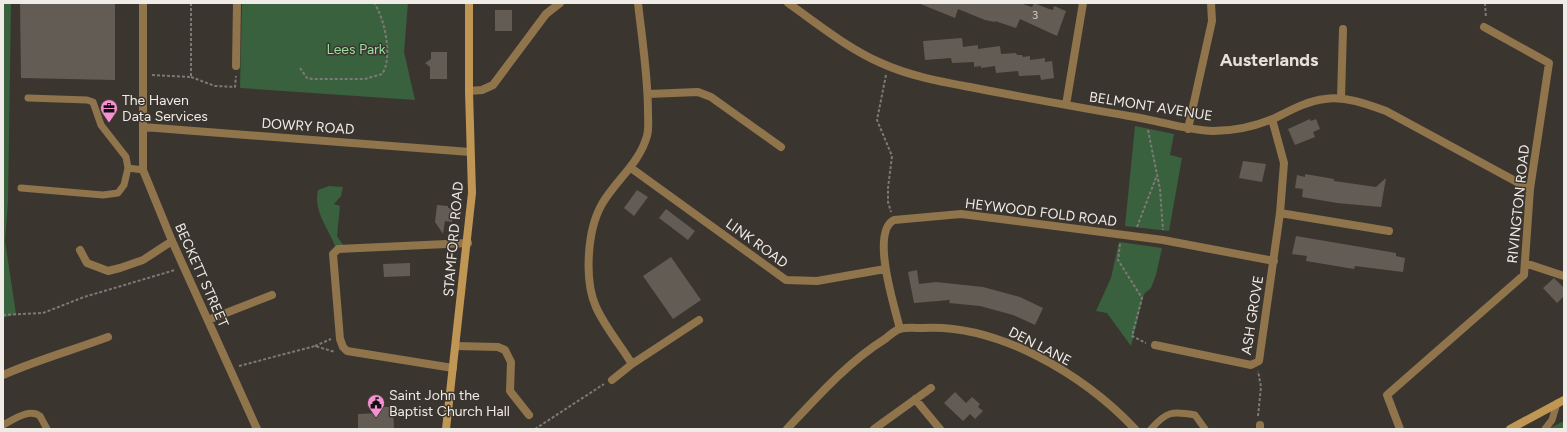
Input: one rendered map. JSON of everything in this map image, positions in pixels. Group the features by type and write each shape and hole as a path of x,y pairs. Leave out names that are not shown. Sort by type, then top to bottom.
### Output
{"street":[{"name":"BECKETT STREET","path":"143,3 143,170 172,241 257,429"},
{"path":"236,66 237,3"},
{"name":"STAMFORD ROAD","path":"446,429 468,243 472,193 469,92 469,3"},
{"path":"469,92 482,90 493,85 546,14 560,3"},
{"path":"632,364 596,308 590,289 589,269 590,252 596,219 602,204 631,168 647,136 648,94 638,3"},
{"name":"BELMONT AVENUE","path":"788,3 852,48 888,66 915,76 1066,106 1150,119 1188,129 1213,131 1238,129 1272,119 1309,102 1325,98 1341,98 1366,103 1386,111 1530,189"},
{"path":"1066,106 1083,3"},
{"path":"1188,129 1212,21 1211,3"},
{"name":"RIVINGTON ROAD","path":"1400,429 1387,395 1524,275 1530,189 1549,63 1484,27"},
{"path":"1341,98 1344,29"},
{"path":"648,94 704,93 780,148"},
{"name":"ASH GROVE","path":"1155,345 1251,365 1257,364 1259,361 1274,261 1284,163 1272,119"},
{"name":"DOWRY ROAD","path":"143,127 470,152"},
{"name":"LINK ROAD","path":"631,168 786,280 817,281 885,269"},
{"path":"1280,213 1389,231"},
{"name":"HEYWOOD FOLD ROAD","path":"894,220 961,214 1162,240 1274,261"},
{"path":"894,220 889,223 885,229 885,269 900,329"},
{"path":"80,250 87,263 108,271 143,260 172,241"},
{"path":"453,368 347,351 341,343 332,260 333,254 338,249 468,243"},
{"path":"1525,263 1564,276"},
{"path":"208,320 272,295"},
{"path":"612,380 632,364 699,320"},
{"name":"DEN LANE","path":"787,429 868,350 900,329 934,327 960,329 994,338 1024,350 1072,377 1117,410 1135,429"},
{"path":"3,375 35,361 68,352 108,337"},
{"path":"456,346 498,347 505,350 511,362 510,391 529,415"},
{"path":"874,429 931,388"},
{"path":"916,399 940,429"},
{"path":"1510,429 1561,402"}],"lane":[{"path":"21,188 103,195 118,193 124,185 128,168 126,157 101,125 93,102 87,100 28,98"},
{"path":"128,168 143,170"},
{"path":"1545,429 1552,420 1561,402"},
{"path":"1151,429 1162,417 1171,412 1179,412 1195,415 1205,429"},
{"path":"3,425 29,413 34,413 40,416 47,429"}],"path":[{"path":"191,3 191,77"},
{"path":"300,68 307,78 312,79 365,79 382,74 386,69 387,63 385,36 381,14 374,3"},
{"path":"1484,27 1486,16 1485,3"},
{"path":"144,75 191,77 215,86 235,87 236,66"},
{"path":"888,66 877,120 892,156 888,202 894,220"},
{"path":"1150,119 1148,129 1158,174 1164,231 1162,240"},
{"path":"1135,236 1137,225 1158,174"},
{"path":"1122,235 1118,260 1142,298 1132,336 1155,345"},
{"path":"3,315 43,312 84,297 184,268"},
{"path":"230,369 315,346 340,336"},
{"path":"315,346 338,353 345,349"},
{"path":"1257,364 1261,387 1258,421 1260,427"},
{"path":"535,429 597,387 612,380"}],"green space":[{"path":"3,3 11,3 8,202 5,241 16,314 3,318"},
{"name":"Lees Park","path":"242,3 408,3 404,52 415,100 240,88"},
{"path":"1135,126 1174,134 1170,155 1182,158 1169,231 1125,226"},
{"path":"329,186 343,187 341,196 334,204 340,206 337,236 343,245 335,246 319,212 317,198 318,190"},
{"path":"1119,242 1162,248 1156,275 1151,288 1144,294 1131,346 1107,313 1096,311 1111,278"},
{"path":"1564,421 1564,429 1550,429 1550,428"}],"building":[{"path":"20,3 115,3 115,80 21,78"},
{"path":"918,3 1020,3 1032,7 1034,3 1053,10 1054,6 1066,11 1057,36 1020,19 1016,28 995,21 985,20 958,9 955,18"},
{"path":"495,10 512,10 512,31 495,31"},
{"path":"962,38 963,47 978,45 978,49 1000,46 1001,54 1016,53 1017,55 1022,55 1023,57 1030,56 1030,60 1045,58 1045,62 1052,61 1054,78 1041,80 1040,75 1019,76 1018,71 996,73 995,66 981,68 981,66 974,67 974,62 952,63 951,58 925,60 923,41"},
{"path":"431,52 447,52 447,79 430,79 430,67 425,63 431,59"},
{"path":"1310,119 1311,121 1316,119 1320,129 1313,132 1315,137 1295,145 1288,129"},
{"path":"1243,161 1266,164 1262,182 1239,178"},
{"path":"1305,174 1334,179 1334,181 1376,187 1386,178 1381,207 1337,203 1302,197 1303,189 1295,188 1297,175 1305,177"},
{"path":"637,190 648,197 634,216 624,208"},
{"path":"437,205 448,206 448,208 454,209 452,222 445,221 443,234 435,222"},
{"path":"666,209 695,231 688,240 659,218"},
{"path":"1296,236 1396,253 1396,256 1405,258 1403,272 1355,266 1354,269 1306,261 1307,256 1292,254"},
{"path":"671,257 701,300 673,319 643,276"},
{"path":"410,263 410,276 384,277 383,264"},
{"path":"917,270 919,284 936,282 983,287 1020,297 1043,308 1035,325 1013,315 980,306 949,303 950,300 914,303 908,272"},
{"path":"1554,278 1564,288 1564,296 1557,303 1543,288"},
{"path":"955,392 966,403 972,397 980,404 978,407 983,411 975,419 970,414 963,421 944,403"},
{"name":"Saint John the Baptist Church Hall","path":"380,407 393,407 394,429 358,429 358,414 380,413"}],"place":[{"name":"The Haven Data Services","path":"109,123"},
{"name":"Saint John the Baptist Church Hall","path":"376,418"}],"district":[{"name":"Austerlands","path":"1269,60"}]}
